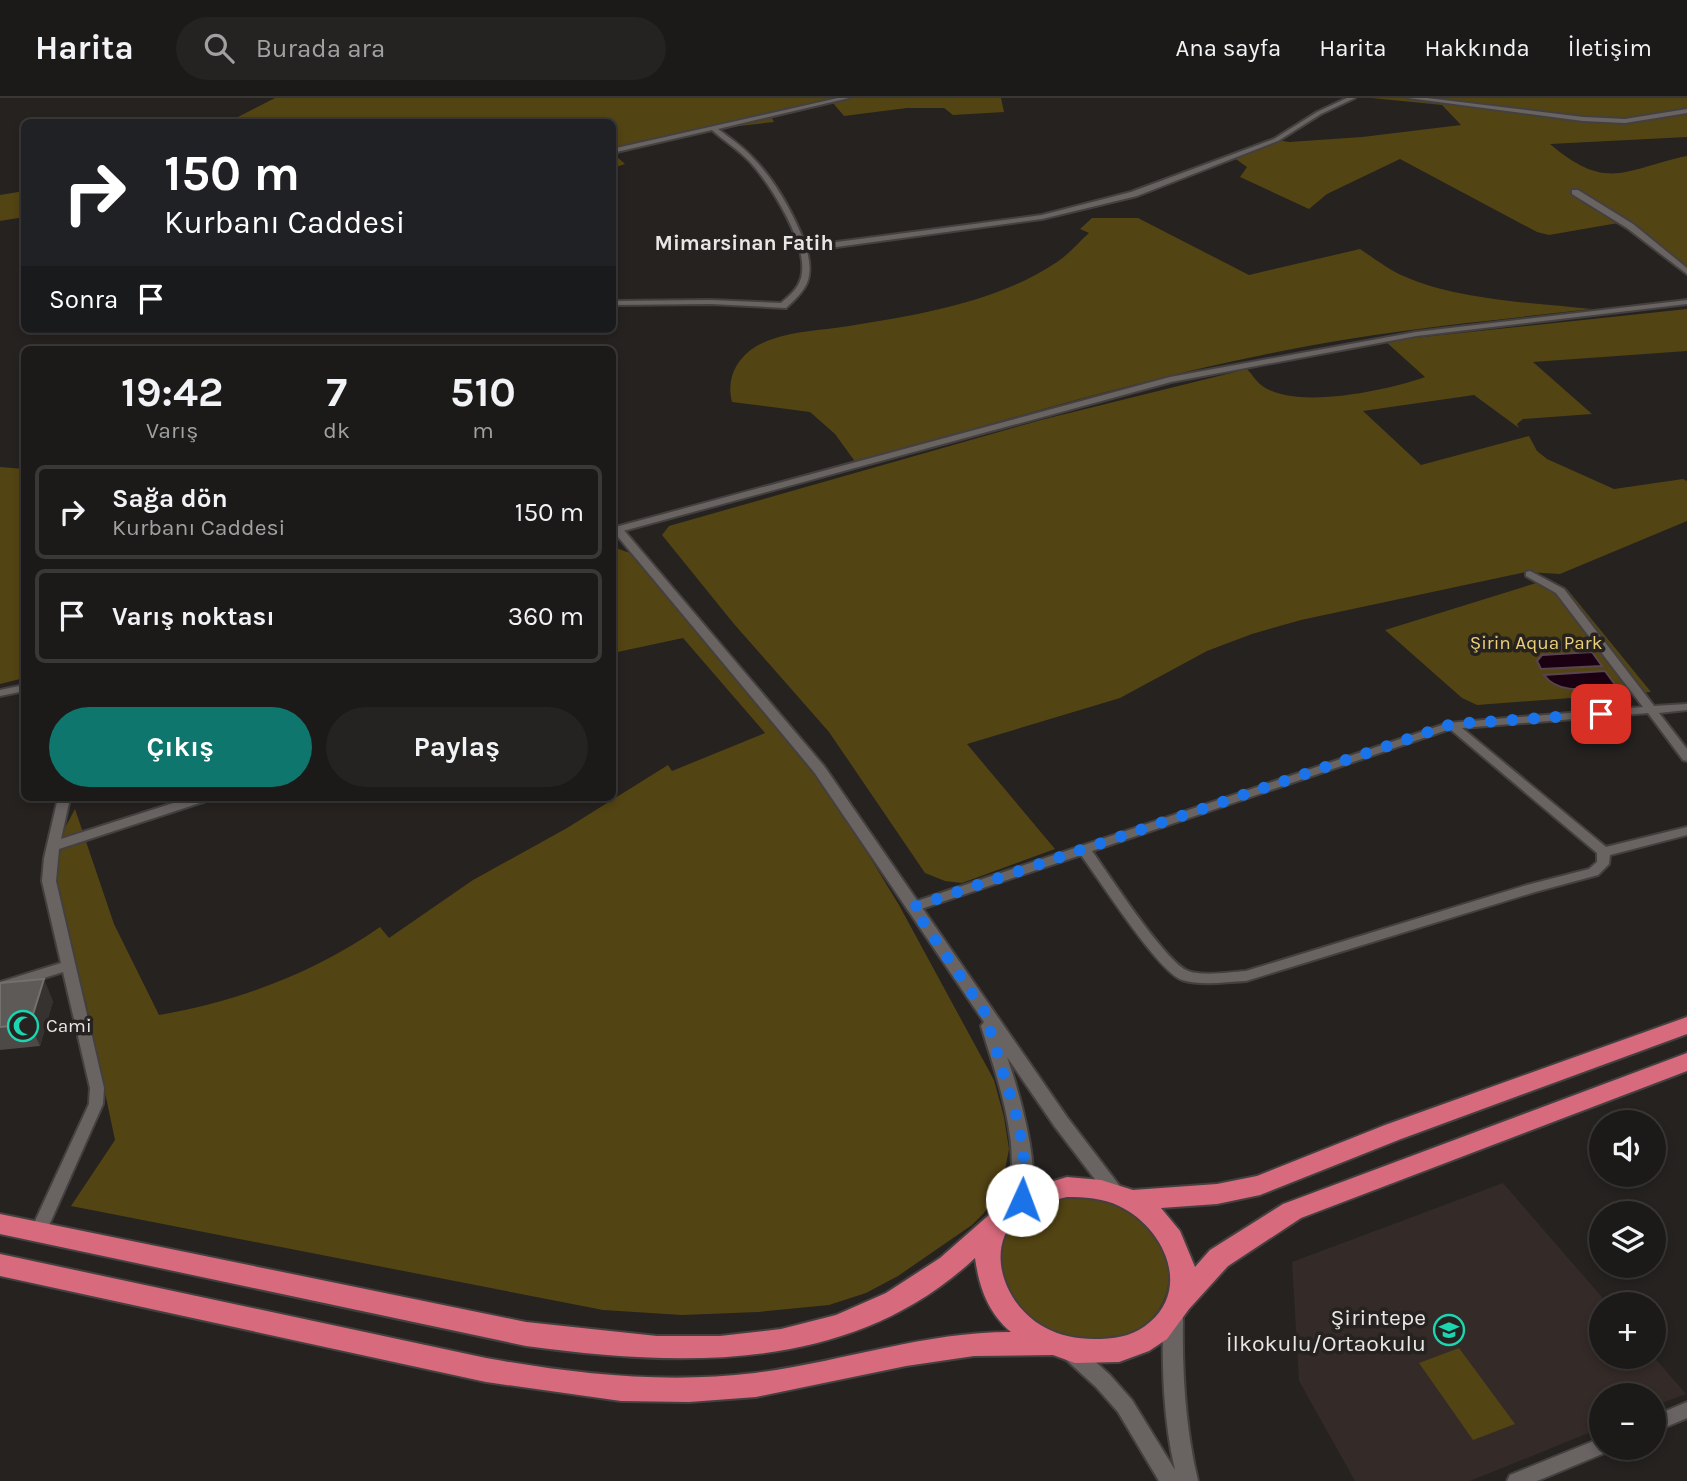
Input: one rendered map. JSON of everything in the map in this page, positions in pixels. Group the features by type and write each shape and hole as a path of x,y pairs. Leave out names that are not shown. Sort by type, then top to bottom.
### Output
{"highway":[{"path":"0,1224 526,1334 612,1346 688,1349 780,1340 839,1327 866,1317 943,1272 1022,1200 1051,1189 1083,1187 1123,1197 1206,1196 1260,1185 1393,1132 1687,1024"},
{"path":"0,1265 486,1370 566,1384 692,1389 752,1386 928,1350 991,1344 1059,1347 1086,1352 1121,1350 1152,1337 1219,1258 1292,1211 1687,1062"},
{"path":"1123,1197 1158,1220 1176,1245 1184,1274 1177,1309"},
{"path":"1000,1219 988,1244 987,1273 991,1287 1007,1314 1034,1336 1059,1347"}],"street":[{"path":"616,150 846,98"},
{"path":"802,249 1042,217 1134,194 1276,140 1319,113 1352,98"},
{"path":"1411,98 1583,119 1625,121 1687,111"},
{"path":"616,303 711,302 783,306 800,290 807,274 799,234 777,195 751,159 713,128"},
{"path":"1575,192 1630,226 1687,272"},
{"path":"616,527 1170,380 1416,334 1687,302"},
{"path":"616,530 819,769 1062,1122 1123,1197"},
{"path":"1530,573 1560,591 1687,757"},
{"path":"0,694 21,689"},
{"path":"913,907 1452,724 1687,707"},
{"path":"1452,724 1604,852"},
{"path":"38,1232 96,1104 97,1088 49,881 53,846 63,801"},
{"path":"53,846 193,801"},
{"path":"1604,852 1687,831"},
{"path":"1084,849 1156,949 1173,967 1183,975 1220,979 1247,976 1532,888 1593,872 1603,864 1604,852"},
{"path":"0,987 68,966"},
{"path":"984,1011 1019,1124 1024,1161 1022,1200"},
{"path":"1177,1309 1174,1415 1176,1440 1188,1481"},
{"path":"1059,1347 1103,1381 1125,1406 1170,1481"},
{"path":"1666,1419 1687,1410"},
{"path":"1516,1481 1589,1451"}],"shaded area":[{"path":"1592,652 1602,666 1541,669 1537,661 1542,655"},
{"path":"1605,671 1616,686 1568,688 1551,682 1544,675"},
{"name":"Şirintepe İlkokulu/Ortaokulu","path":"1503,1183 1598,1292 1589,1292 1589,1369 1664,1369 1686,1394 1666,1402 1666,1383 1589,1383 1589,1433 1470,1481 1355,1481 1299,1381 1292,1262"}],"green space":[{"path":"275,98 1001,98 1004,112 953,115 944,108 907,108 844,116 833,103 772,118 774,122 730,127 622,151 616,156 616,119 234,119"},
{"path":"1372,98 1687,98 1687,137 1550,144 1570,159 1602,173 1631,171 1687,156 1687,275 1624,222 1549,235 1537,232 1400,159 1327,194 1309,209 1240,177 1247,167 1230,155 1273,139 1289,142 1362,137 1461,125 1442,105"},
{"path":"616,156 625,164 616,167"},
{"path":"21,192 21,218 0,221 0,195"},
{"path":"1092,218 1138,218 1249,275 1360,249 1400,274 1449,291 1592,309 1359,337 1228,362 1068,402 856,463 835,434 810,412 732,402 730,385 734,370 743,357 755,347 788,335 875,322 983,297 1034,276 1066,256 1089,233 1080,229"},
{"path":"1687,309 1687,351 1533,362 1592,414 1523,419 1517,424 1519,428 1474,395 1363,411 1421,465 1529,436 1537,451 1547,459 1614,489 1683,479 1687,481 1687,521 1560,574 1526,572 1301,620 1252,634 1207,651 1120,698 967,744 1055,849 962,883 945,881 925,873 829,732 734,624 662,535 669,526 1041,420 1247,369 1261,385 1276,393 1295,397 1342,396 1425,377 1385,341"},
{"path":"0,467 21,469 21,679 0,684"},
{"path":"616,548 636,555 714,654 808,763 848,821 899,905 994,1080 1009,1149 1002,1186 984,1213 972,1225 898,1276 866,1293 829,1305 758,1312 682,1315 603,1310 71,1206 115,1140 86,1002 53,898 60,837 75,809 114,924 159,1015 218,1002 302,971 380,927 389,938 473,880 610,801 616,801 616,797 668,765 672,771 765,733 683,638 616,652"},
{"name":"Şirin Aqua Park","path":"1546,580 1567,589 1651,692 1477,705 1462,698 1385,630"},
{"path":"1069,1197 1090,1198 1120,1207 1139,1218 1159,1241 1167,1258 1169,1275 1166,1292 1160,1308 1133,1332 1114,1338 1076,1339 1045,1328 1020,1308 1004,1282 1000,1255 1008,1229 1030,1209"},
{"path":"1459,1348 1515,1424 1473,1440 1419,1363"}],"building":[{"path":"44,979 30,1024 0,1027 0,983"}],"place":[{"name":"Cami","path":"23,1026"},
{"name":"Şirintepe İlkokulu/Ortaokulu","path":"1449,1330"}],"district":[{"name":"Mimarsinan Fatih","path":"744,243"}],"route":[{"path":"1022,1200 1024,1161 1019,1124 984,1011 913,907 1452,724 1601,714"}]}
